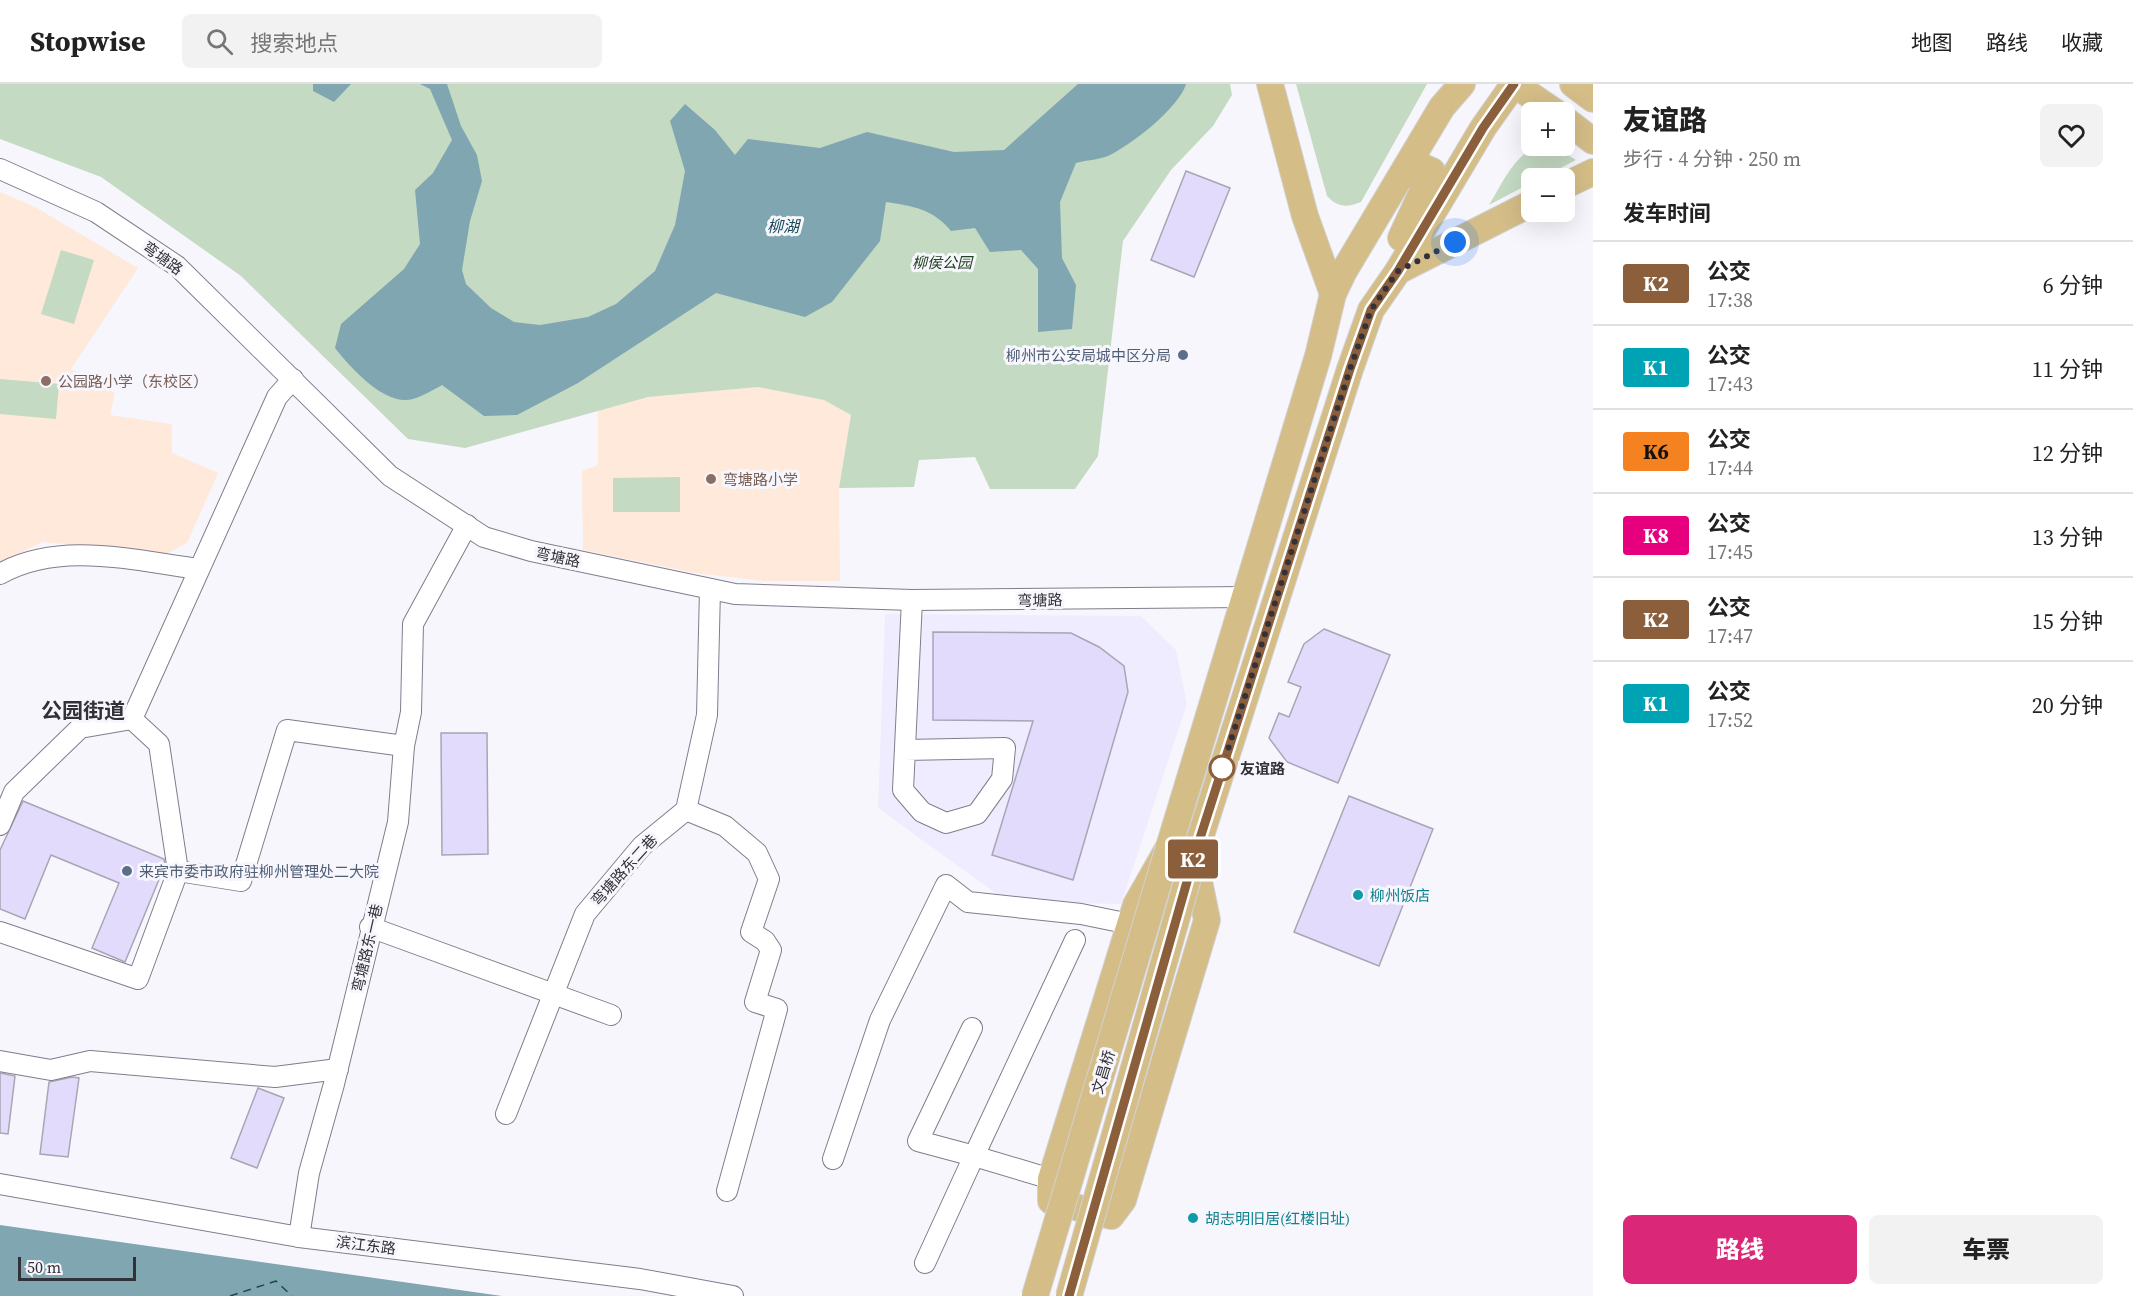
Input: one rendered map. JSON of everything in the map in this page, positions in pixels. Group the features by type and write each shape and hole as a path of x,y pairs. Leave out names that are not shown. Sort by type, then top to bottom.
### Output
{"main road":[{"path":"1270,84 1305,216 1334,294"},
{"path":"1194,857 1207,920 1124,1200 1111,1216 1051,1201 1051,1179 1136,905 1169,847 1318,356 1334,294 1354,253 1402,177 1442,107 1462,84"},
{"path":"1371,310 1398,271 1483,128 1514,84 1540,102"},
{"path":"1573,84 1593,99"},
{"path":"1575,127 1593,141"},
{"path":"1371,310 1374,296 1432,171 1422,166 1402,177"},
{"path":"1575,181 1593,172"},
{"path":"1398,271 1521,209"},
{"name":"文昌桥","path":"1069,1296 1194,857 1350,369 1371,310"},
{"name":"文昌桥","path":"1035,1296 1169,847"}],"street":[{"name":"弯塘路","path":"0,169 96,212 177,266 390,476 484,537 531,552 735,594 912,600 1245,597"},
{"path":"132,719 277,397 293,379"},
{"name":"弯塘路东一巷","path":"299,1237 309,1173 338,1069 370,927 398,822 404,746 411,712 413,624 467,525"},
{"path":"0,574 37,561 74,554 199,569"},
{"path":"710,589 707,715 686,810 725,826 757,853 769,879 751,932 765,941 771,950 755,1002 777,1009 727,1191"},
{"path":"905,750 1005,748 1002,779 977,814 946,823 922,812 903,790 912,600"},
{"path":"0,825 14,792 80,728 132,719"},
{"path":"0,932 138,979 178,871 159,744 132,719"},
{"path":"178,871 241,881 286,730 404,746"},
{"name":"弯塘路东二巷","path":"506,1114 585,914 642,846 686,810"},
{"path":"833,1159 880,1020 946,885 968,902 1081,914 1130,924"},
{"path":"370,927 611,1015"},
{"path":"926,1263 1074,940"},
{"path":"972,1028 918,1141 1051,1179"},
{"path":"0,1061 51,1070 90,1060 275,1077 338,1069"},
{"name":"滨江东路","path":"0,1184 299,1237 640,1279 733,1296"}],"shaded area":[{"name":"公园路小学（东校区）","path":"0,192 35,207 138,268 71,369 115,393 110,415 172,424 172,453 218,473 187,543 166,554 43,542 0,562"},
{"name":"弯塘路小学","path":"758,387 824,400 851,415 839,488 840,581 764,581 695,573 583,550 582,471 598,465 598,410 648,397"},
{"path":"885,614 1141,616 1176,650 1187,704 1121,904 1071,903 998,895 878,808"}],"green space":[{"name":"柳侯公园","path":"0,84 1230,84 1232,95 1213,126 1171,170 1123,241 1098,456 1075,489 990,489 975,457 919,460 914,487 839,488 851,415 824,400 758,387 648,397 465,448 408,439 241,276 101,177 0,139"},
{"path":"1296,84 1427,84 1361,202 1342,205 1327,196"},
{"path":"1521,156 1570,156 1576,160 1560,168 1521,168 1521,188 1489,205"},
{"path":"61,250 94,260 74,324 41,314"},
{"path":"0,379 59,384 56,419 0,414"},
{"path":"680,477 680,512 613,512 613,478"}],"water":[{"path":"313,84 351,84 334,102 313,91"},
{"name":"柳湖","path":"420,84 447,84 461,126 477,155 482,181 470,221 462,270 466,284 491,308 514,322 540,325 588,317 616,304 655,271 675,225 685,171 670,121 685,104 715,130 735,155 748,139 820,148 867,132 954,152 1004,150 1078,84 1186,84 1174,104 1153,125 1129,143 1108,156 1076,163 1060,202 1062,258 1076,285 1072,329 1038,332 1038,269 1021,250 990,252 975,228 951,231 930,213 914,207 886,202 880,241 832,302 805,317 716,293 578,383 517,415 484,416 442,385 413,399 402,400 391,397 369,384 335,348 341,324 404,269 420,244 415,190 433,173 452,140 430,89"},
{"path":"0,1225 502,1296 0,1296"}],"building":[{"path":"1186,171 1230,188 1194,277 1151,260"},
{"path":"1324,629 1390,655 1338,783 1287,762 1269,738 1279,713 1289,717 1301,687 1288,682 1304,644"},
{"path":"933,632 1071,633 1099,647 1124,666 1128,692 1073,880 992,855 1033,721 933,720"},
{"path":"441,733 487,733 488,854 442,855"},
{"name":"柳州饭店","path":"1349,796 1433,829 1379,966 1294,932"},
{"name":"来宾市委市政府驻柳州管理处二大院","path":"23,801 164,859 165,865 125,962 92,948 119,883 51,855 25,919 0,909 0,850"},
{"path":"0,1073 15,1076 8,1134 0,1133"},
{"path":"72,1077 79,1078 68,1157 40,1154 49,1082"},
{"path":"258,1088 284,1098 257,1168 231,1158"}],"ferry route":[{"path":"230,1296 276,1281 292,1296"}],"bus line":[{"name":"K2","path":"1069,1296 1194,857 1350,369 1371,310 1398,271 1483,128 1514,84"}],"place":[{"name":"柳州市公安局城中区分局","path":"1183,355"},
{"name":"公园路小学（东校区）","path":"46,381"},
{"name":"弯塘路小学","path":"711,479"},
{"name":"友谊路","path":"1222,768"},
{"name":"来宾市委市政府驻柳州管理处二大院","path":"127,871"},
{"name":"柳州饭店","path":"1358,895"},
{"name":"胡志明旧居(红楼旧址)","path":"1193,1218"}],"district":[{"name":"公园街道","path":"83,710"}],"route":[{"path":"1222,768 1371,310 1398,271 1455,242"}]}
